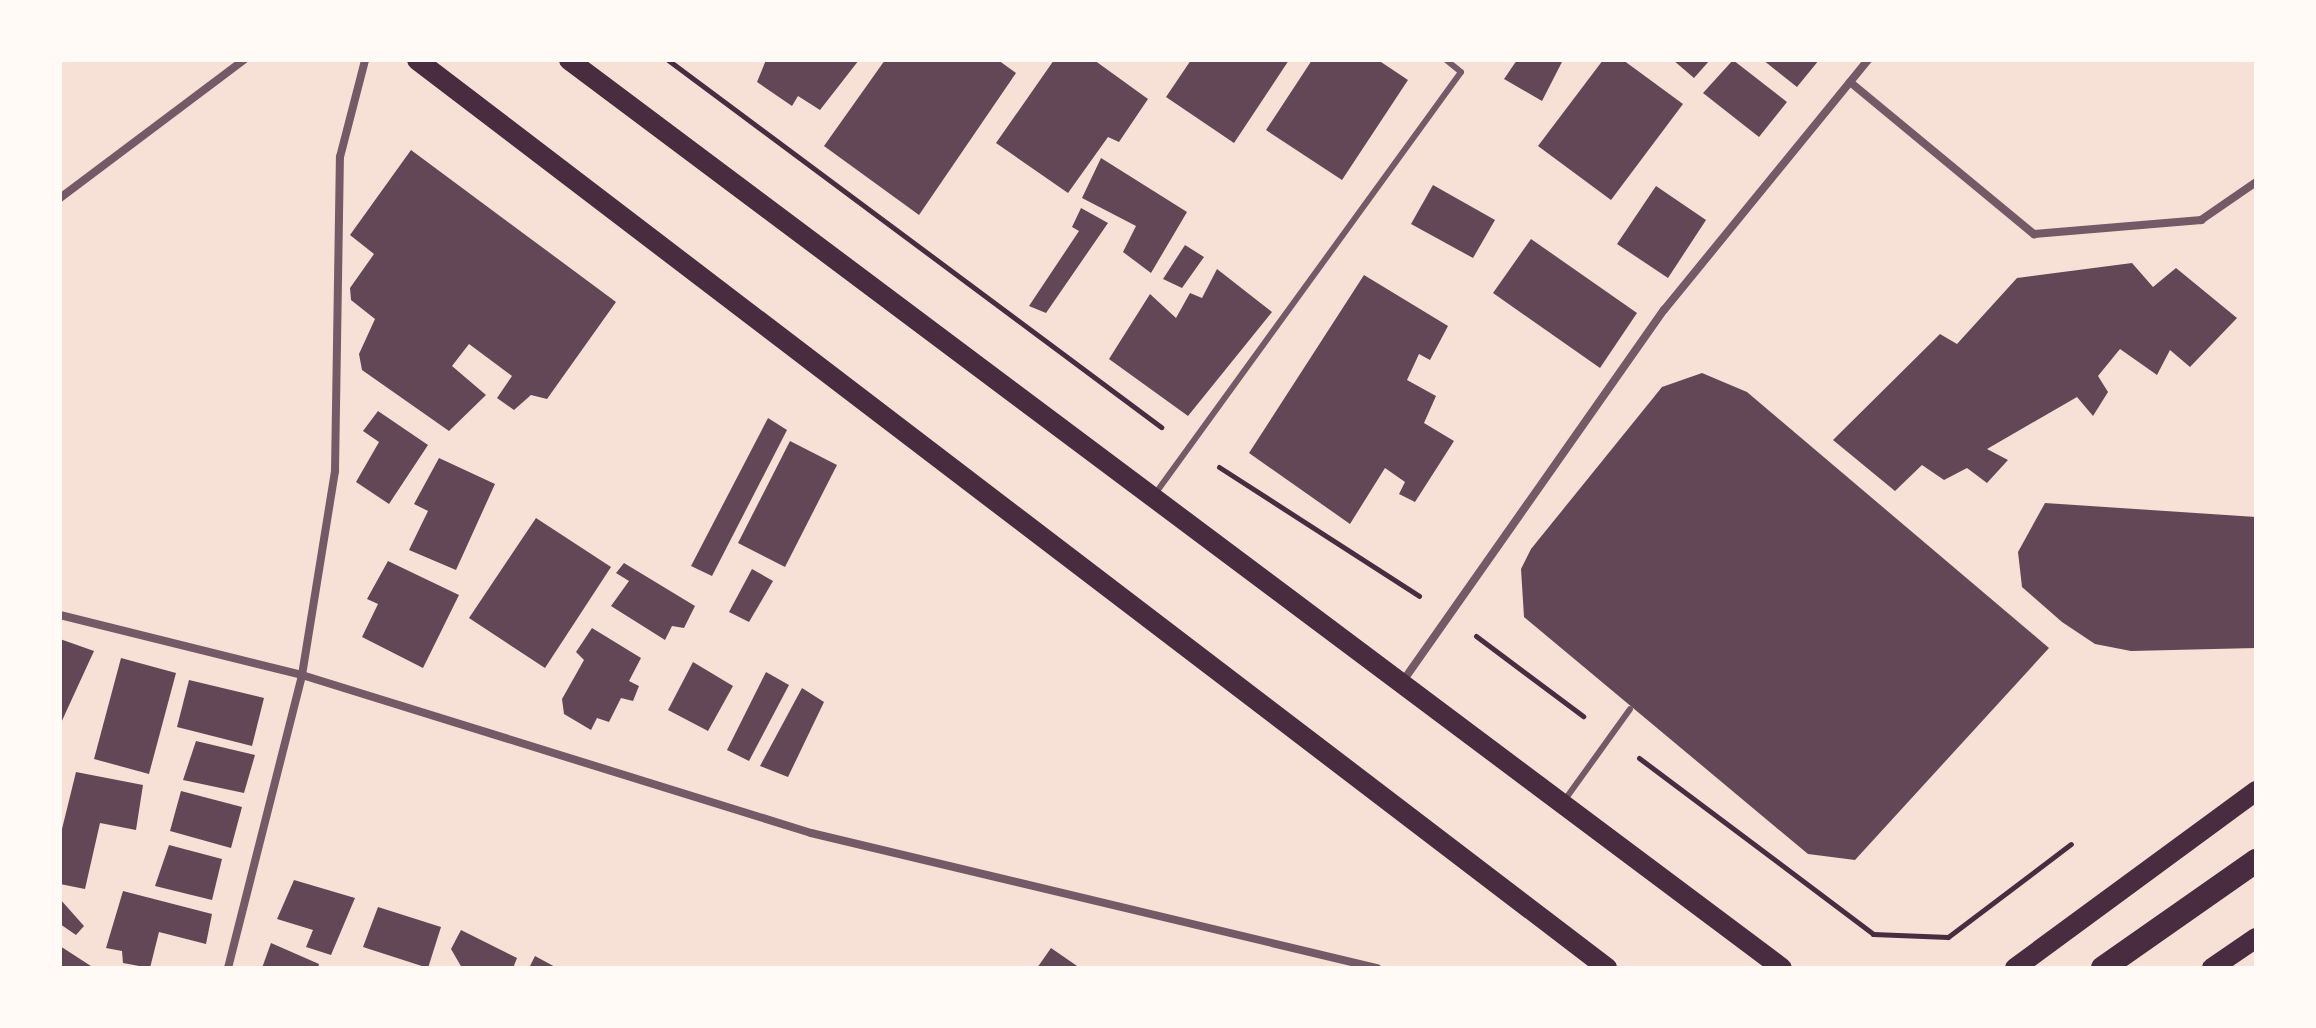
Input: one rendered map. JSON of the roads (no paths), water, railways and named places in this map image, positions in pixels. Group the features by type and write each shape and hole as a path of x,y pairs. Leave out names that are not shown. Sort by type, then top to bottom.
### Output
{"highway":[{"path":"2103,968 2256,861"}],"main road":[{"path":"417,60 1606,968"},
{"path":"569,60 1151,501 1782,968"},
{"path":"2015,968 2256,791"},
{"path":"2212,968 2256,938"}],"street":[{"path":"60,198 244,60"},
{"path":"228,968 302,675 335,471 340,157 365,60"},
{"path":"1401,685 1664,310 1868,60"},
{"path":"1850,82 2034,234 2201,220 2256,182"},
{"path":"60,615 302,675 811,833 1377,968"}],"lane":[{"path":"1151,501 1461,72 1446,60"},
{"path":"1562,804 1630,709"}]}
